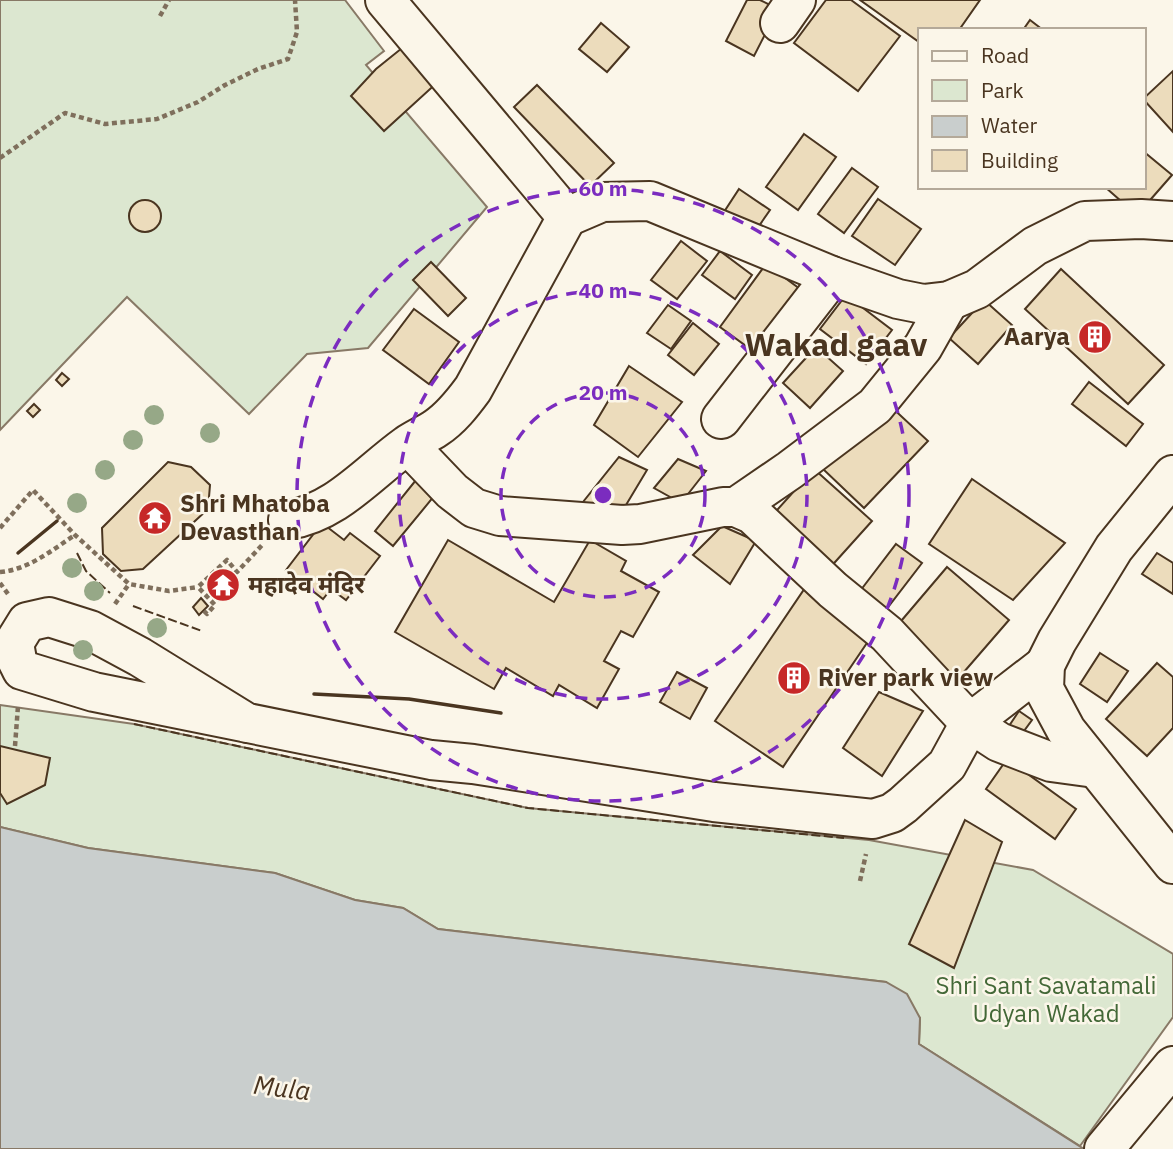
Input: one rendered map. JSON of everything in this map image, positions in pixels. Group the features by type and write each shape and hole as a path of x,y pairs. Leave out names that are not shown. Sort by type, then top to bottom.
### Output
{"street":[{"path":"385,0 568,217"},
{"path":"288,520 311,514 344,496 408,445 437,428 456,412 473,389 568,217 602,202 650,201 832,276 898,299 923,304 949,301 977,289 1035,246 1084,222 1142,219 1173,221"},
{"path":"721,419 832,276"},
{"path":"736,507 790,470 874,405 923,347 949,301"},
{"path":"408,445 452,491 474,508 500,516 622,525 723,507 736,507 752,514 833,590 887,634 970,723 999,742 1051,762 1095,768"},
{"path":"1173,474 1114,548 1057,641 1045,665 1044,689 1066,730 1173,864"},
{"path":"247,723 140,657 90,630 48,617 27,622 14,643 22,670 94,692 247,723 431,760 473,764 713,802 873,819 892,813 903,805 947,765 970,723 1045,665"},
{"path":"1104,1149 1170,1069"}],"path":[{"path":"160,16 169,0"},
{"path":"0,158 65,113 106,124 157,119 198,102 258,69 288,60 297,32 295,0"},
{"path":"0,528 33,490 75,535 110,564 128,584 169,591 198,587 227,560 235,574 288,520"},
{"path":"0,572 14,571 32,563 75,535"},
{"path":"119,598 128,584"},
{"path":"198,587 215,605 207,614 204,611"}],"green space":[{"path":"0,0 345,0 384,51 366,65 487,207 368,348 307,354 249,414 127,297 0,430"},
{"name":"Shri Sant Savatamali Udyan Wakad","path":"0,705 134,724 528,808 869,840 1033,870 1173,954 1173,1017 1080,1146 919,1044 920,1018 886,982 438,929 403,908 355,900 275,873 88,848 0,827"}],"water":[{"name":"Mula","path":"0,827 88,848 275,873 355,900 403,908 438,929 886,982 907,994 920,1018 919,1044 1084,1149 0,1149"}],"building":[{"path":"747,0 760,0 778,9 754,56 726,41"},
{"path":"826,0 851,0 900,36 858,91 794,43"},
{"path":"860,0 980,0 960,28 918,28 918,41"},
{"path":"1030,20 1040,28 1024,28"},
{"path":"601,23 629,47 607,72 579,49"},
{"path":"407,44 440,80 384,131 351,96 376,69"},
{"path":"1173,71 1173,132 1145,101 1145,97"},
{"path":"537,85 614,163 590,186 514,107"},
{"path":"804,134 836,157 798,210 766,187"},
{"path":"1145,153 1172,175 1137,215 1107,189 1145,189"},
{"path":"852,168 878,187 844,233 818,214"},
{"path":"739,189 770,210 752,236 722,215"},
{"path":"878,199 921,229 895,265 852,236"},
{"path":"145,200 156,205 161,216 156,227 145,232 134,227 129,216 134,205"},
{"path":"681,241 707,261 677,299 651,280"},
{"path":"720,251 752,275 735,299 702,275"},
{"path":"431,262 466,298 448,316 413,280"},
{"path":"766,264 800,289 753,351 720,327"},
{"name":"Aarya","path":"1061,269 1164,365 1128,404 1025,309"},
{"path":"846,295 892,330 866,364 820,329"},
{"path":"984,300 1012,325 978,364 949,338"},
{"path":"668,305 691,321 671,349 647,333"},
{"path":"414,309 459,342 429,384 383,350"},
{"path":"693,323 719,344 694,375 668,355"},
{"path":"816,347 843,371 810,408 783,383"},
{"path":"629,366 682,402 638,457 594,425"},
{"path":"62,373 69,379 62,386 56,380"},
{"path":"1089,382 1143,424 1126,446 1072,404"},
{"path":"887,403 928,441 864,508 823,469"},
{"path":"34,404 40,410 33,417 27,411"},
{"path":"619,457 647,470 620,515 579,507"},
{"path":"678,459 706,471 681,503 654,488"},
{"name":"Shri Mhatoba Devasthan","path":"168,462 191,467 210,485 208,509 143,569 121,571 103,554 102,528"},
{"path":"814,469 872,521 827,571 769,519"},
{"path":"972,479 1065,543 1013,600 929,544"},
{"path":"416,480 435,495 393,546 375,531"},
{"path":"322,523 344,540 350,533 380,556 346,600 331,589 323,599 286,570"},
{"path":"722,526 756,541 730,584 693,555"},
{"path":"448,540 554,602 590,540 626,561 621,571 659,592 633,637 621,631 604,661 619,669 597,708 559,685 553,696 506,668 494,689 395,632"},
{"path":"896,544 922,563 882,615 857,595"},
{"path":"1157,553 1173,563 1173,594 1142,574"},
{"path":"947,567 1009,620 957,680 896,627"},
{"name":"महादेव मंदिर","path":"227,570 238,582 219,600 208,588"},
{"name":"River park view","path":"805,588 873,634 783,767 715,721"},
{"path":"201,598 208,606 199,615 193,607"},
{"path":"1100,653 1128,671 1107,702 1080,684"},
{"path":"1157,663 1173,677 1173,728 1147,756 1106,719"},
{"path":"677,672 707,688 690,719 660,702"},
{"path":"879,692 923,711 882,776 843,748"},
{"path":"1019,711 1032,720 1021,735 1009,726"},
{"path":"0,746 50,758 45,785 7,804 0,793"},
{"path":"1007,759 1076,809 1055,839 986,789"},
{"path":"965,820 1002,842 954,968 909,944"}],"fence":[{"path":"77,553 86,571 110,593"},
{"path":"133,606 202,631"},
{"path":"134,724 528,808 844,838"}],"wall":[{"path":"18,553 57,521"},
{"path":"314,694 409,699 501,713"}],"place":[{"name":"Aarya","path":"1095,337"},
{"name":"Shri Mhatoba Devasthan","path":"155,518"},
{"name":"महादेव मंदिर","path":"223,585"},
{"name":"River park view","path":"794,678"}],"district":[{"name":"Wakad gaav","path":"836,345"}]}
